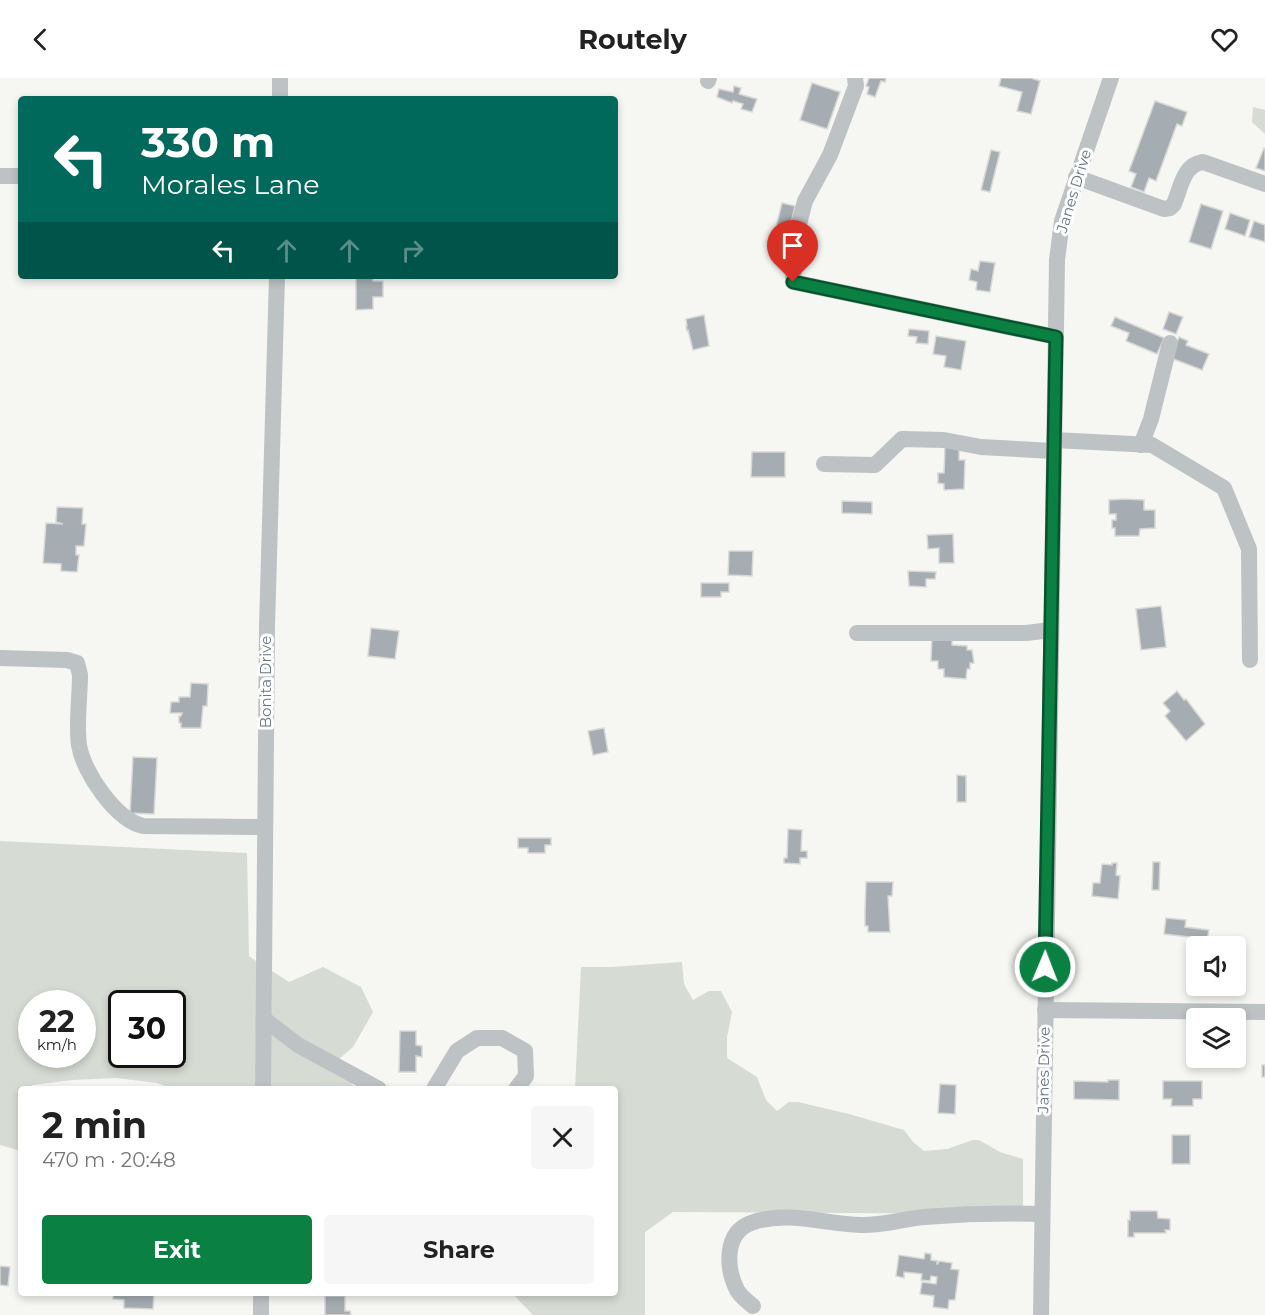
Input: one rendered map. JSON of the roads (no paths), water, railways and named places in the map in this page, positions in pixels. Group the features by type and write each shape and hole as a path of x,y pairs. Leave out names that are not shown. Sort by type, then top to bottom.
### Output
{"street":[{"path":"280,78 280,96"},
{"path":"855,78 856,86 830,155 805,201 796,236 793,282 1056,337"},
{"name":"Janes Drive","path":"1041,1315 1058,241 1062,220 1111,78"},
{"path":"1076,177 1164,209 1174,204 1188,168 1194,164 1203,162 1265,184"},
{"path":"0,176 18,176"},
{"name":"Bonita Drive","path":"262,1086 267,627 277,279"},
{"path":"1141,444 1151,419 1170,343"},
{"path":"824,464 875,465 902,439 944,440 981,447 1152,445 1224,488 1249,549 1250,660"},
{"path":"857,633 1026,633 1051,630"},
{"path":"0,658 67,660 76,663 80,675 79,746 86,766 106,799 125,819 143,826 266,827"},
{"path":"1045,1010 1265,1012"},
{"path":"264,1019 298,1045 373,1086"},
{"path":"436,1086 457,1051 477,1038 502,1038 525,1051 526,1076 518,1086"},
{"path":"753,1306 737,1289 730,1254 730,1243 741,1228 751,1223 772,1218 798,1218 861,1226 921,1217 1042,1214"},
{"path":"261,1296 261,1315"}]}
